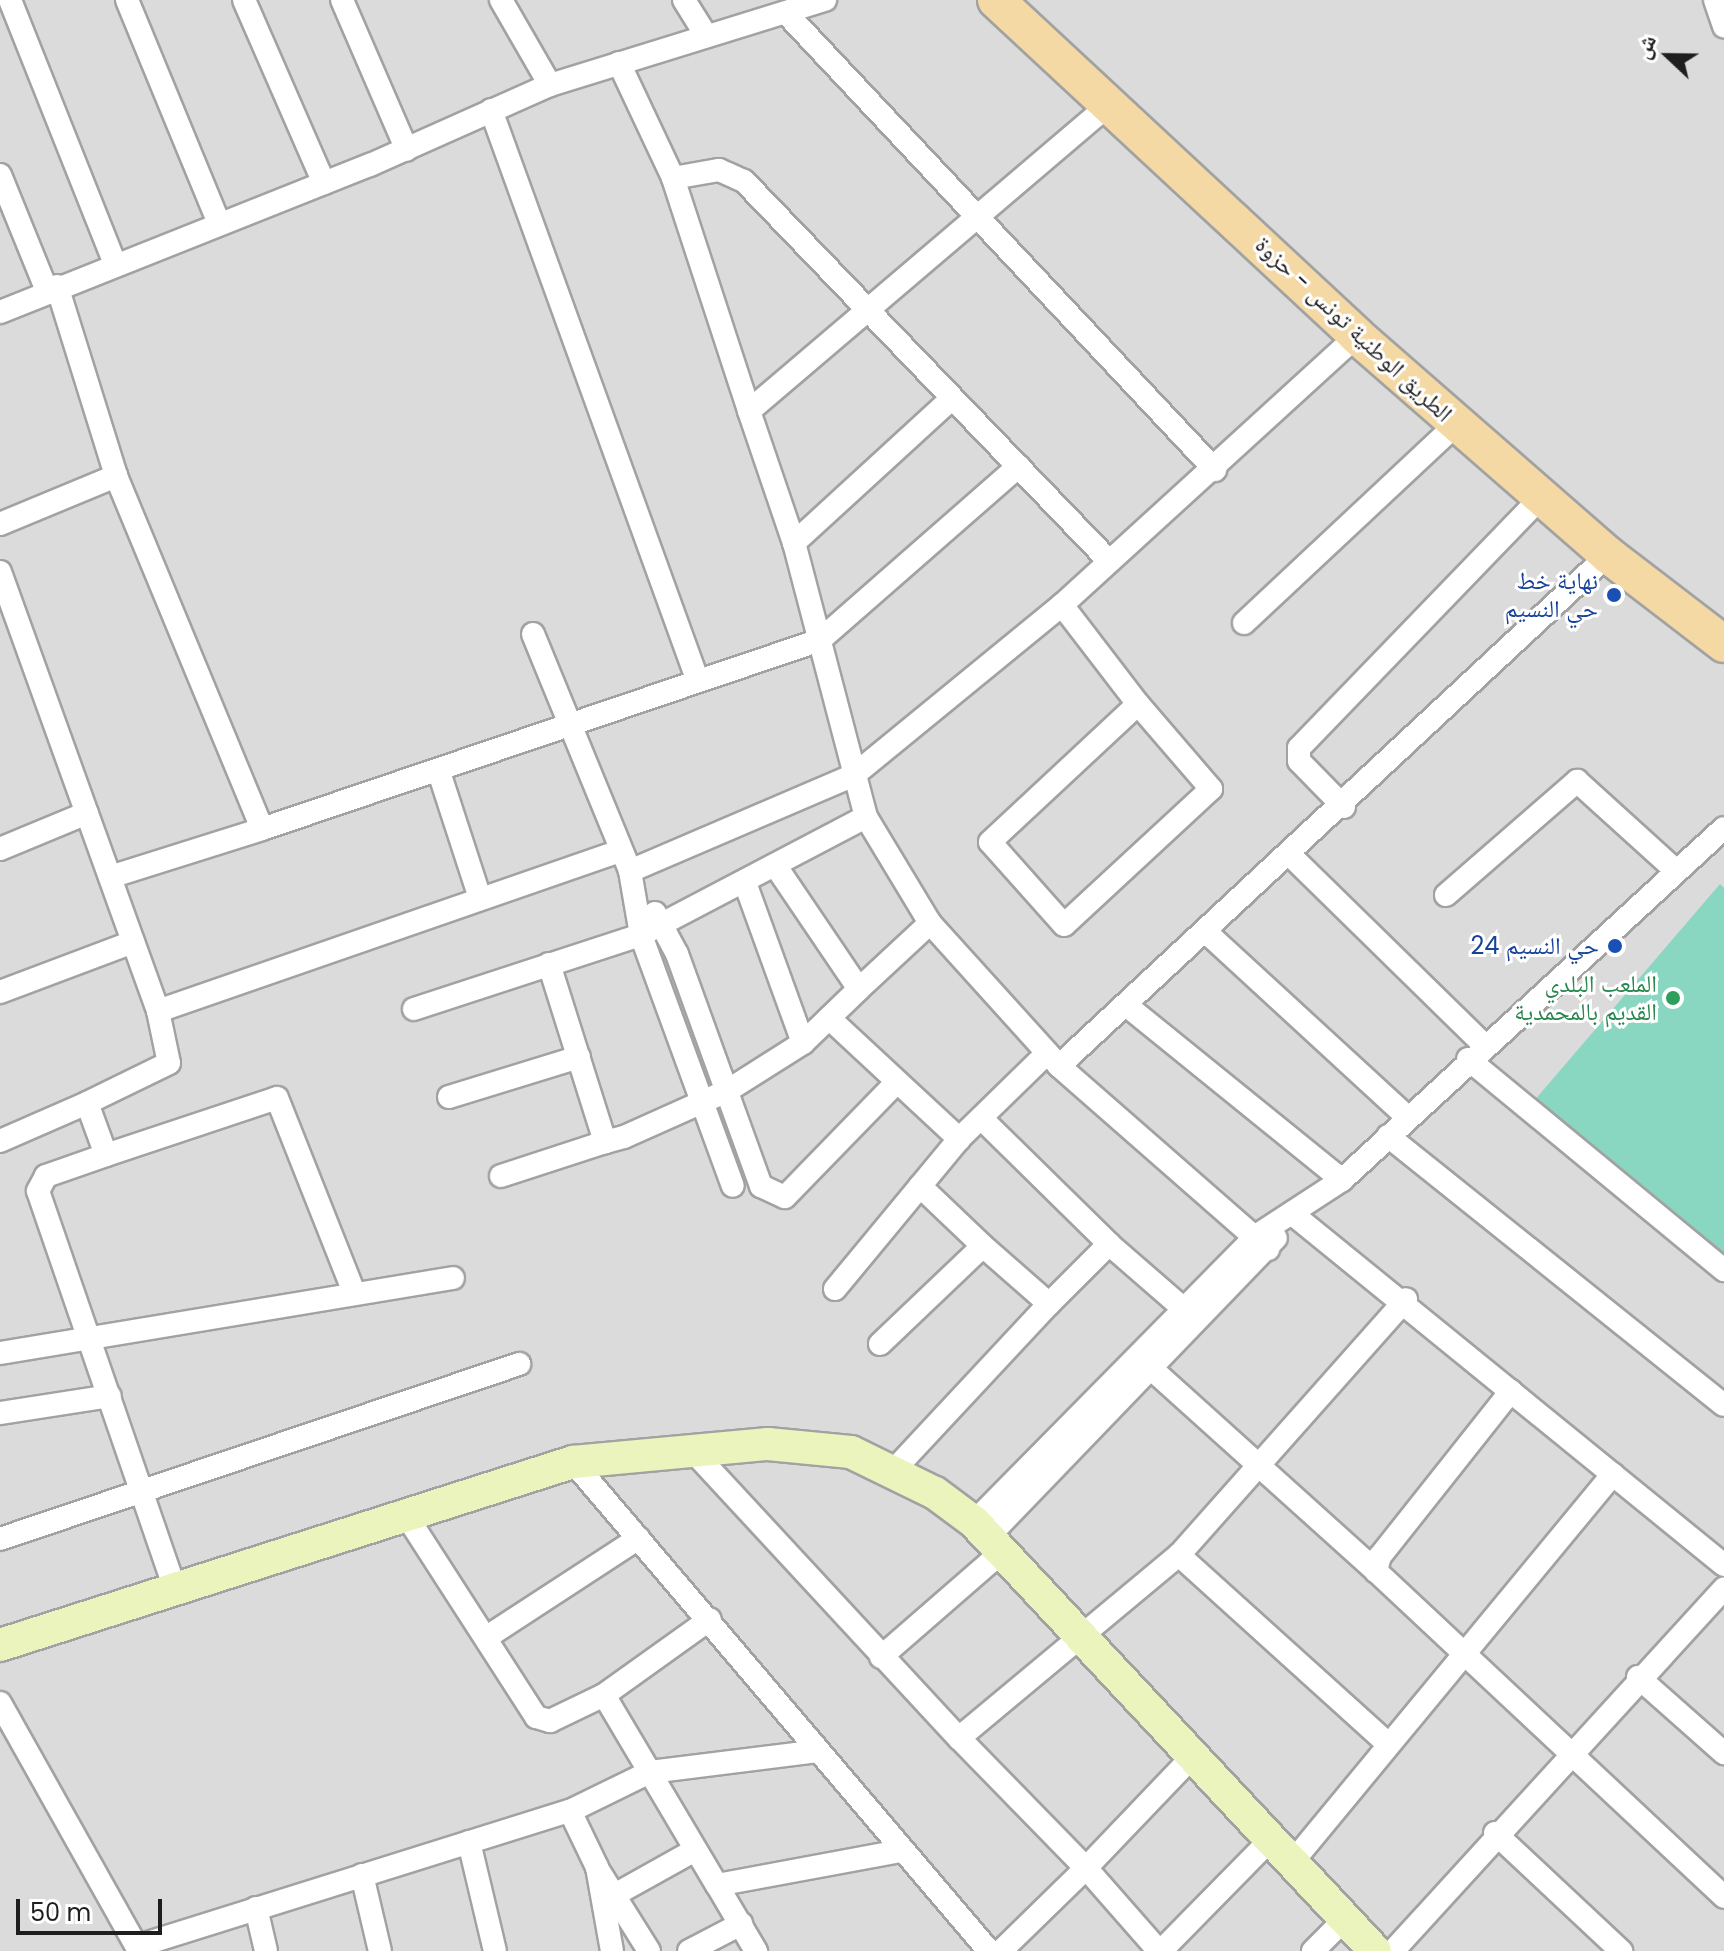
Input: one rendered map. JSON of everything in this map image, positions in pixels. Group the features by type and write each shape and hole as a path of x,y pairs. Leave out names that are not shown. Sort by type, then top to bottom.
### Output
{"main road":[{"name":"الطريق الوطنية تونس - حزوة","path":"996,0 1112,102 1357,336 1608,555 1724,644"}],"street":[{"path":"127,0 218,221"},
{"path":"244,0 324,183"},
{"path":"342,0 407,150"},
{"path":"501,0 550,85"},
{"path":"684,0 705,33"},
{"path":"0,312 114,262 407,150 550,85 705,33 825,0"},
{"path":"1715,0 1724,26"},
{"path":"10,2 114,262"},
{"path":"786,13 974,220 1215,470"},
{"path":"619,63 673,178 794,543 866,817 930,923 1053,1059 1262,1242"},
{"path":"749,411 1112,102"},
{"path":"491,110 696,676"},
{"path":"673,178 732,172 1109,561"},
{"path":"0,175 52,288 116,476 262,829"},
{"path":"158,1011 479,895 625,861 854,775 1062,605 1215,470 1357,336"},
{"path":"794,543 951,399"},
{"path":"1244,623 1457,424"},
{"path":"110,877 439,772 696,676 820,640 1019,466"},
{"path":"0,524 116,476"},
{"path":"1344,807 1299,761 1299,748 1541,497"},
{"path":"835,1289 959,1139 981,1118 1126,1005 1344,807 1608,555"},
{"path":"0,572 10,633 87,813 158,1011 169,1063 0,1141"},
{"path":"1062,605 1138,704 1211,789 1064,925 990,842 1138,704"},
{"path":"533,634 564,725 640,898 641,935 733,1186"},
{"path":"439,772 479,895"},
{"path":"1446,895 1577,781 1675,870"},
{"path":"0,849 87,813"},
{"path":"414,1009 641,935 777,868 866,817"},
{"path":"1147,1365 1185,1310 1262,1242 1342,1180 1475,1051 1724,828"},
{"path":"1290,855 1475,1051 1724,1270"},
{"path":"777,868 859,989"},
{"path":"745,883 803,1043"},
{"path":"640,898 663,922 727,1091 755,1176 785,1197 896,1083"},
{"path":"501,1176 605,1142 727,1091 803,1043 930,923"},
{"path":"1206,932 1408,1118"},
{"path":"0,992 133,942"},
{"path":"549,964 605,1142"},
{"path":"1126,1005 1342,1180"},
{"path":"829,1018 959,1139"},
{"path":"449,1097 579,1057"},
{"path":"176,1592 94,1339 38,1191 46,1176 277,1098 353,1290"},
{"path":"87,1103 106,1155"},
{"path":"981,1118 1109,1244 1185,1310"},
{"path":"1388,1136 1724,1405"},
{"path":"920,1186 1049,1304"},
{"path":"1293,1217 1406,1299 1511,1391 1724,1565"},
{"path":"881,1657 1262,1242"},
{"path":"894,1470 1109,1244"},
{"path":"880,1344 983,1246"},
{"path":"0,1353 94,1339 353,1290 453,1278"},
{"path":"959,1738 1179,1555 1406,1299"},
{"path":"0,1539 519,1364"},
{"path":"1147,1365 1571,1748 1724,1897"},
{"path":"1376,1571 1380,1556 1511,1391"},
{"path":"0,1413 110,1396"},
{"path":"0,1645 176,1592 404,1512 573,1462 692,1450 811,1447 851,1452 894,1470 988,1537 1083,1634 1268,1842 1375,1951"},
{"path":"692,1450 881,1657 1086,1868 1160,1951 1268,1842"},
{"path":"573,1462 710,1619 901,1851 989,1951"},
{"path":"1290,1865 1388,1744 1466,1656 1613,1474"},
{"path":"404,1512 541,1720 604,1695 710,1619"},
{"path":"487,1637 639,1538"},
{"path":"1179,1555 1388,1744"},
{"path":"1393,1951 1571,1748 1724,1588"},
{"path":"1638,1677 1724,1753"},
{"path":"604,1695 693,1851 756,1951"},
{"path":"0,1703 138,1948 256,1908 570,1811 650,1772 818,1751"},
{"path":"1001,1951 1192,1757"},
{"path":"570,1811 597,1867 618,1893 649,1951"},
{"path":"1495,1833 1621,1951"},
{"path":"469,1842 495,1951"},
{"path":"618,1893 693,1851"},
{"path":"717,1885 901,1851"},
{"path":"597,1867 612,1951"},
{"path":"362,1875 380,1951"},
{"path":"256,1908 266,1951"},
{"path":"1313,1951 1343,1921"},
{"path":"689,1951 741,1924"}],"shaded area":[{"path":"0,0 1724,0 1724,1951 0,1951"}],"green space":[{"name":"الملعب البلدي القديم بالمحمدية","path":"1720,884 1724,888 1724,1266 1527,1109"}],"place":[{"name":"نهاية خط حي النسيم","path":"1614,595"},
{"name":"حي النسيم 24","path":"1615,946"},
{"name":"الملعب البلدي القديم بالمحمدية","path":"1673,998"}]}
